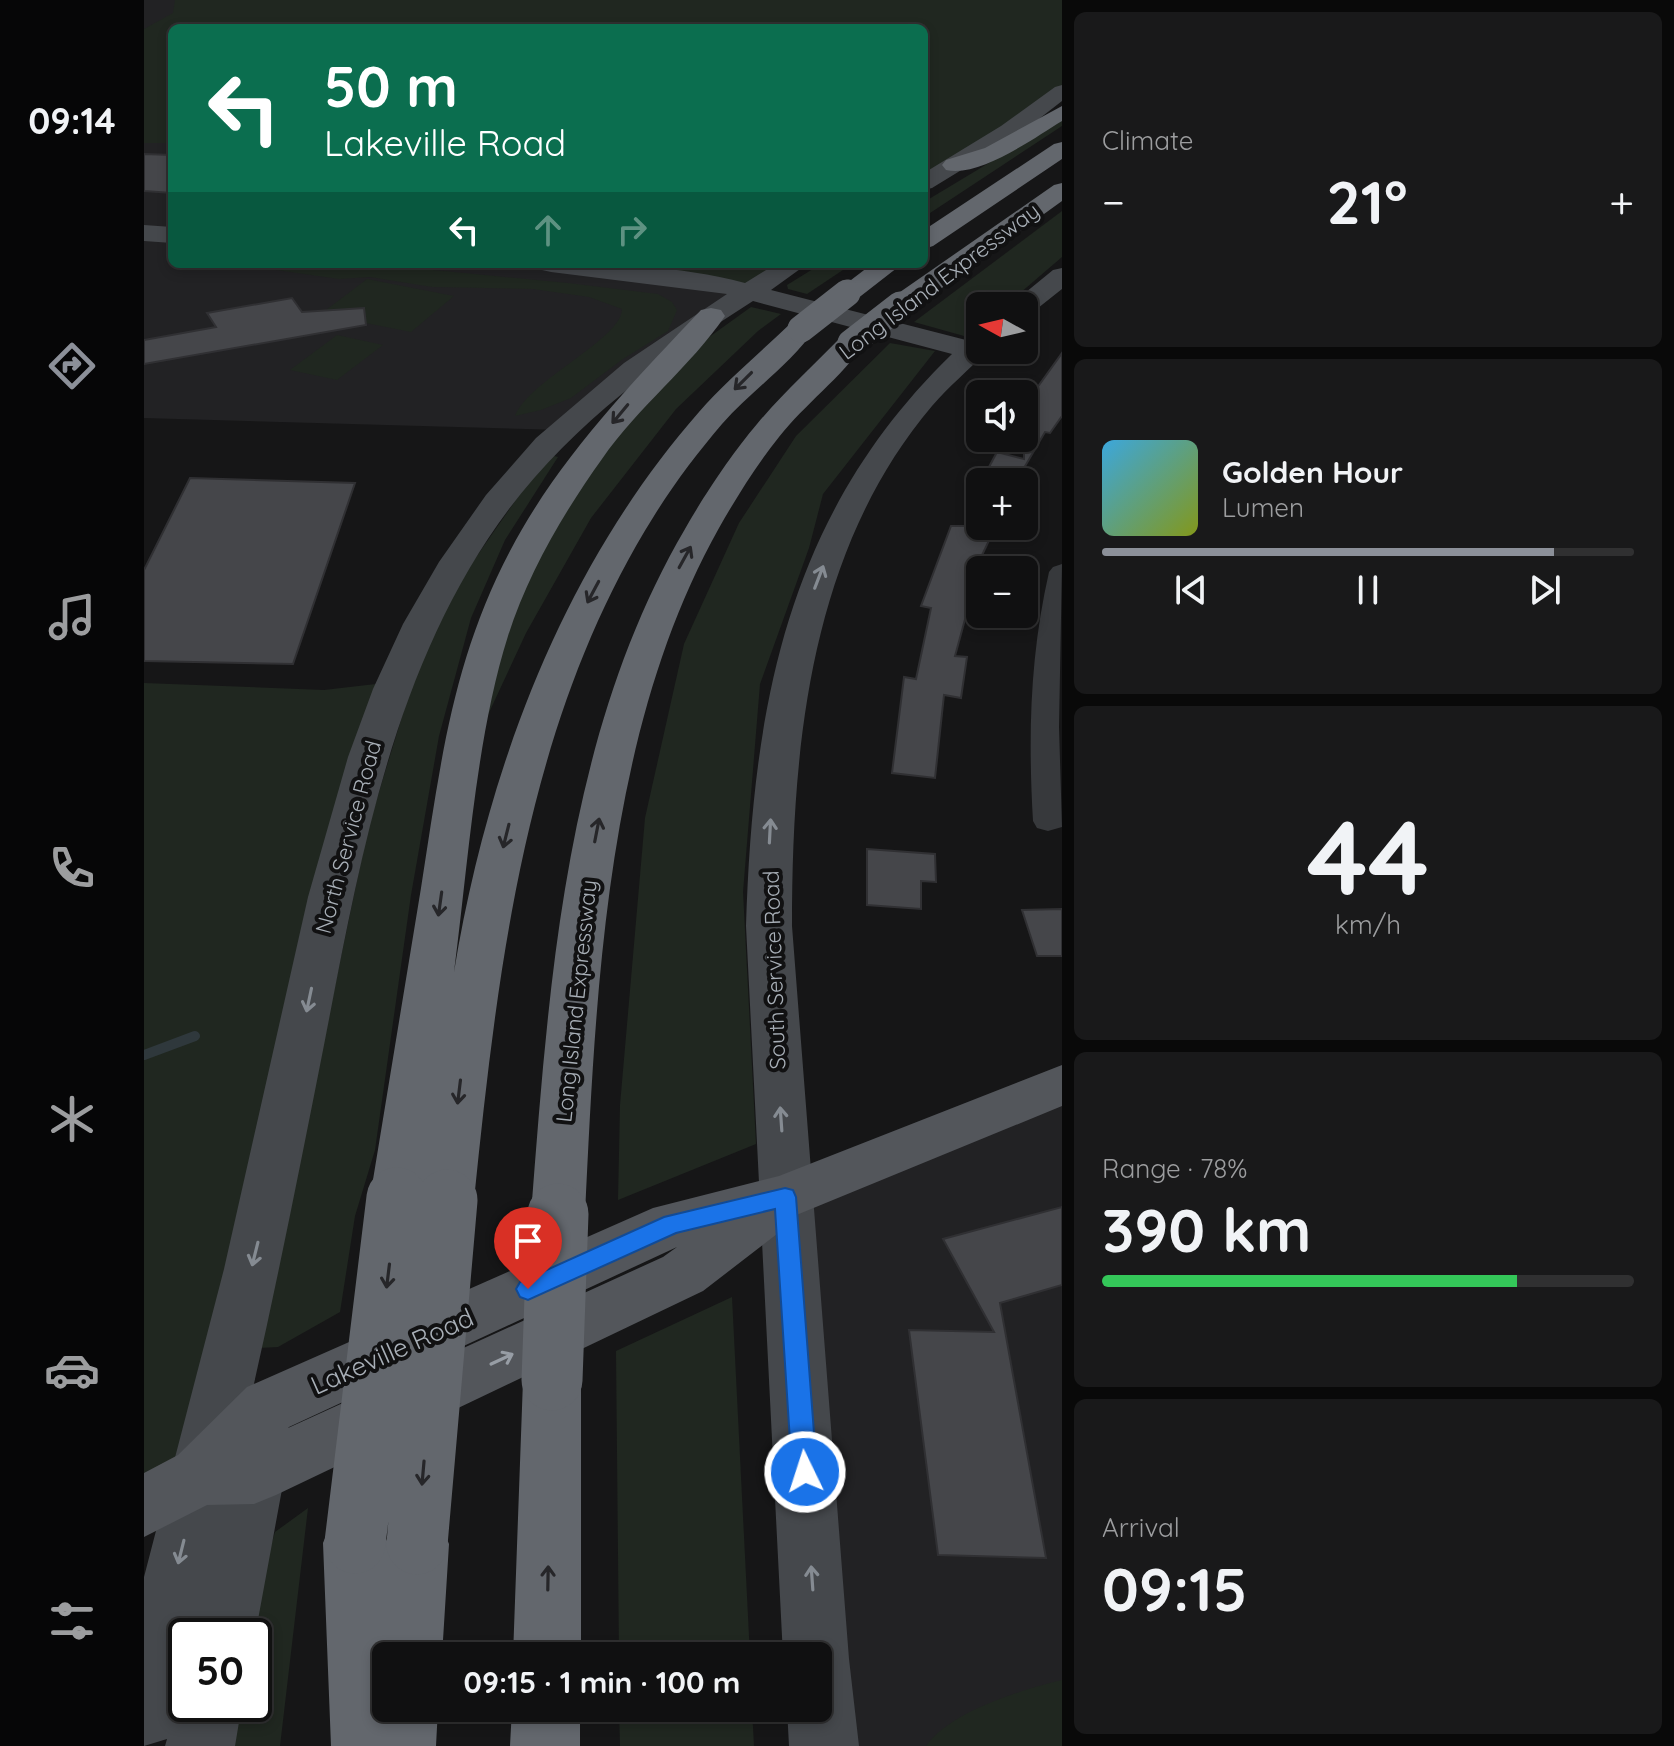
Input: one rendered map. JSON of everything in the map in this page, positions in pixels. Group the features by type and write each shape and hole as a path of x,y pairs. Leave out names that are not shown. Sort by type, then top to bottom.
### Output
{"highway":[{"path":"954,165 993,153 1062,112"},
{"name":"Long Island Expressway","path":"928,238 1062,149"},
{"name":"Long Island Expressway","path":"547,1642 558,1214 578,942 604,794 638,668 679,569 728,484 784,412 851,343 1062,190"},
{"name":"Long Island Expressway","path":"405,1642 386,1543 422,1199 459,1089 489,908 524,765 565,647 615,551 668,469 725,399 801,329 883,268"},
{"path":"422,1199 461,764 475,688 490,634 528,549 588,455 627,406 711,316"},
{"path":"366,1746 386,1543"},
{"path":"401,1746 403,1722"},
{"path":"545,1746 546,1722"}],"main road":[{"path":"928,181 1020,123 1062,91"},
{"path":"144,233 168,235"},
{"path":"590,268 750,292 966,344"},
{"path":"629,272 719,275 770,268"},
{"name":"North Service Road","path":"227,1475 261,1231 335,868 355,792 393,682 441,584 478,530 535,459 623,378 711,316 788,268"},
{"path":"629,272 695,294 705,302 711,316"},
{"path":"1038,294 1062,276"},
{"name":"South Service Road","path":"816,1642 785,1197 769,883 774,776 788,683 818,579 858,493 891,439 928,394 966,355"},
{"name":"Lakeville Road","path":"227,1475 268,1407 672,1224 785,1197 1062,1085"},
{"name":"Lakeville Road","path":"144,1507 227,1475 683,1274 785,1197"},
{"path":"223,1618 227,1475"},
{"path":"144,1714 227,1475"},
{"path":"200,1746 205,1722"},
{"path":"822,1722 824,1746"}],"street":[{"path":"1062,572 1050,636 1043,711 1048,821 1062,817"}],"shaded area":[{"path":"144,0 185,0 144,56"},
{"path":"175,0 1062,0 1062,91 928,180 928,24 168,24 168,143 144,143 144,29 173,13"},
{"path":"1062,119 1062,126 928,214 928,200"},
{"path":"144,126 168,127 168,268 590,268 649,274 750,292 563,430 144,418"},
{"path":"1062,211 1062,257 1021,292 966,292 966,335 914,322"},
{"path":"263,268 413,268 568,283 658,294 672,302 677,310 668,331 623,359 571,398 515,416 538,388 607,333 618,321 622,309 589,297 533,289 432,287 370,277 339,279"},
{"path":"590,268 788,268 750,292 649,274"},
{"path":"815,268 846,268 807,294 788,289 787,285"},
{"path":"367,279 454,296 411,332 330,316 326,310"},
{"path":"751,307 781,314 758,331 676,409 591,518 526,633 480,732 514,595 598,448 687,353"},
{"path":"337,335 383,345 337,380 290,370"},
{"path":"890,343 935,351 823,494 809,548 760,684 743,892 756,1144 618,1200 620,1105 645,818 684,644 739,523 796,436"},
{"path":"554,456 558,457 505,540 471,618 439,736 411,895 375,1150 355,1216 340,1312 278,1347 259,1348 368,828 415,674 458,583 541,464"},
{"path":"393,682 222,1385 144,1507 144,683 324,690"},
{"path":"1062,1079 1062,1726 1020,1746 836,1746 832,1642 828,1642 794,1188"},
{"path":"732,1297 749,1642 619,1642 616,1351"},
{"path":"308,1508 280,1746 229,1746 234,1722 272,1722 272,1618 256,1618 261,1580 275,1532"},
{"path":"1062,1680 1062,1746 926,1746 952,1722 969,1712 1008,1696"},
{"path":"619,1722 753,1722 754,1746 620,1746"}],"building":[{"path":"144,154 168,155 168,193 144,191"},
{"path":"292,298 302,312 364,308 366,325 144,364 144,340 216,327 207,313"},
{"path":"1062,353 1062,416 1050,433 1045,432 1038,444 1038,386"},
{"path":"997,452 1024,459 1024,452 1033,452 1024,468 988,468"},
{"path":"190,478 355,483 293,664 144,661 144,570"},
{"path":"951,526 966,526 966,540 989,540 982,556 966,556 966,616 955,656 967,657 961,698 944,695 935,778 892,773 904,677 916,679 931,608 921,606"},
{"path":"867,849 935,854 936,882 921,881 921,909 867,905"},
{"path":"1062,909 1062,956 1037,956 1022,910"},
{"path":"1062,1207 1062,1285 1000,1303 1046,1558 938,1555 909,1330 994,1332 943,1239"}],"waterway":[{"path":"144,1055 195,1036"}],"route":[{"path":"528,1289 672,1224 785,1197 805,1472"}]}
